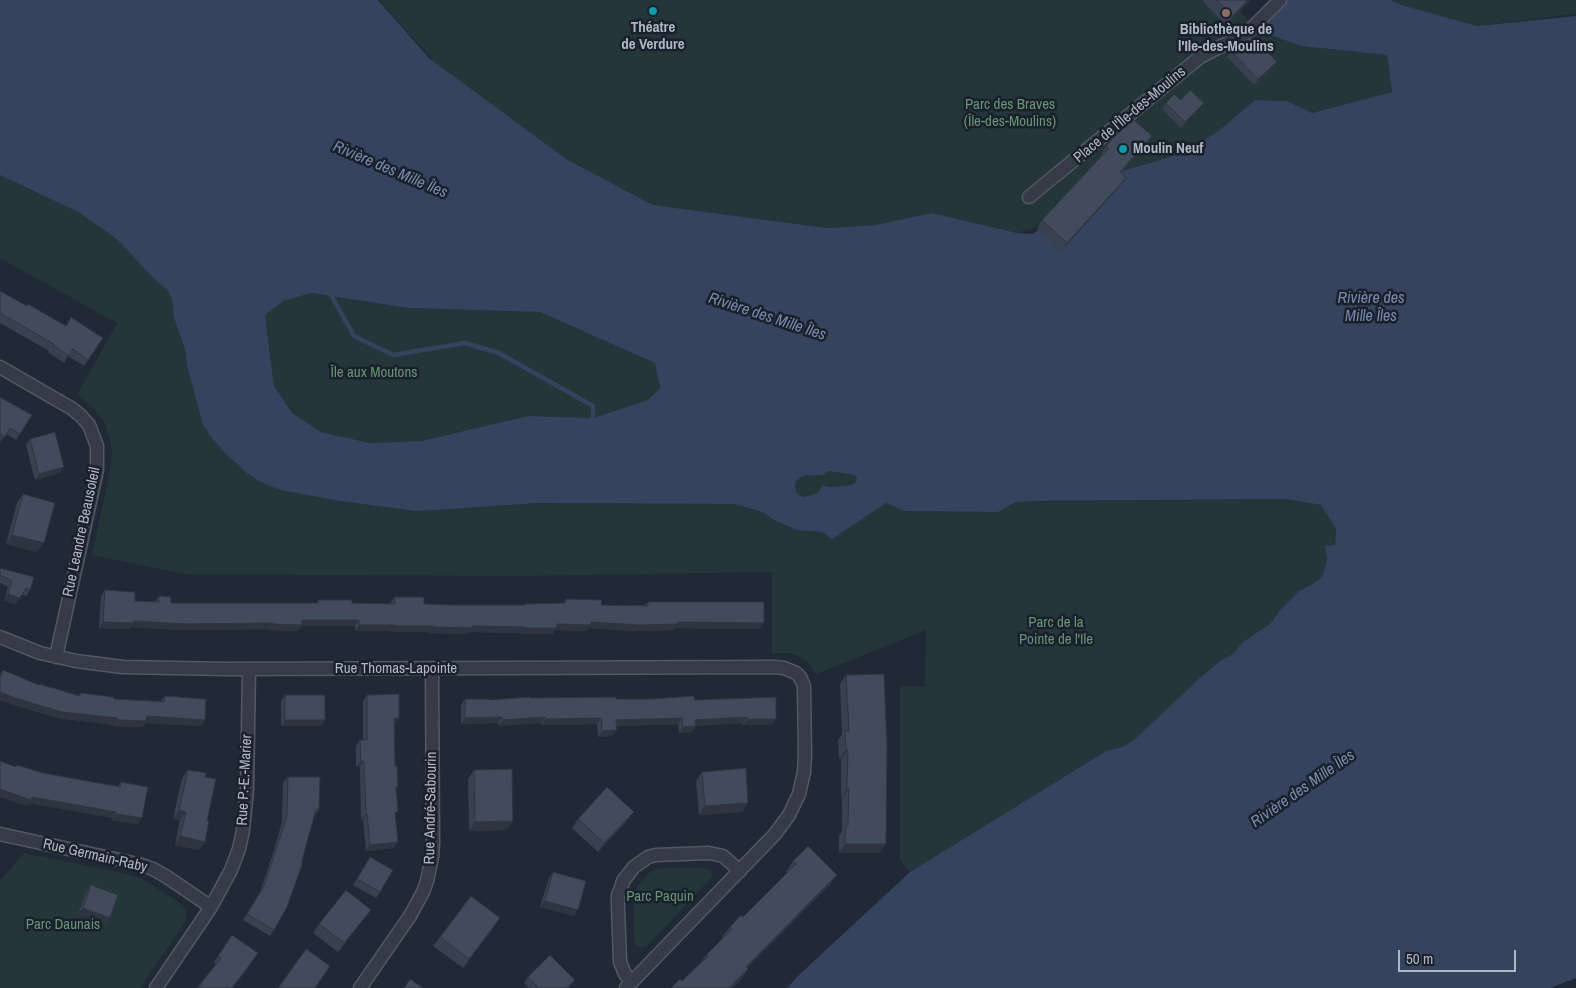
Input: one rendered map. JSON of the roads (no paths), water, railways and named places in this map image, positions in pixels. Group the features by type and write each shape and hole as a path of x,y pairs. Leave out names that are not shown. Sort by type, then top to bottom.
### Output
{"street":[{"name":"Place de l'Île-des-Moulins","path":"1029,198 1200,57 1247,33 1280,0"},
{"name":"Rue Leandre Beausoleil","path":"0,367 76,412 89,425 97,446 97,470 56,657"},
{"name":"Rue Thomas-Lapointe","path":"0,637 40,653 123,668 784,668 796,673 804,686 804,772 799,794 783,824 740,871"},
{"name":"Rue P.-E.-Marier","path":"156,988 210,907 231,870 239,849 247,790 249,669"},
{"name":"Rue André-Sabourin","path":"360,988 410,916 427,881 433,843 432,669"},
{"name":"Rue Germain-Raby","path":"0,834 142,865 168,877 210,907"},
{"path":"708,853 723,856 740,871 628,985 620,962 618,907 620,888 623,881 634,867 648,857 708,853"}],"water":[{"name":"Rivière des Mille Îles","path":"0,0 378,0 429,58 566,159 653,205 827,228 875,225 932,213 1017,233 1033,234 1113,174 1173,156 1216,133 1255,100 1287,101 1312,113 1392,92 1387,55 1301,46 1253,29 1281,0 1390,0 1477,26 1576,16 1576,978 1550,988 787,988 910,872 1106,751 1122,747 1134,740 1201,677 1220,661 1233,654 1243,642 1271,623 1280,610 1299,591 1322,577 1327,559 1325,546 1335,545 1336,529 1321,505 1286,499 1044,501 1016,502 995,512 904,511 886,503 832,539 822,532 796,530 764,513 733,504 537,503 415,511 340,501 280,490 248,474 213,440 203,425 187,366 185,349 174,318 172,299 168,291 150,275 120,242 107,232 78,212 0,175","holes":["311,293 408,308 540,312 655,363 660,388 648,400 593,418 528,416 421,441 370,443 321,432 292,413 274,386 265,315 284,301","828,471 855,475 857,480 854,484 846,486 829,487 823,485 818,493 808,496 802,497 797,493 796,481 801,477 823,475"]}],"waterway":[{"path":"331,295 354,336 393,355 465,343 499,353 593,406 593,418"}],"place":[{"name":"Théatre de Verdure","path":"653,11"},
{"name":"Bibliothèque de l'Ile-des-Moulins","path":"1226,13"},
{"name":"Moulin Neuf","path":"1123,149"}],"park label":[{"name":"Parc des Braves (Île-des-Moulins)","path":"1010,114"},
{"name":"Île aux Moutons","path":"374,373"},
{"name":"Parc de la Pointe de l'Ile","path":"1056,632"},
{"name":"Parc Paquin","path":"660,897"},
{"name":"Parc Daunais","path":"63,925"}]}
